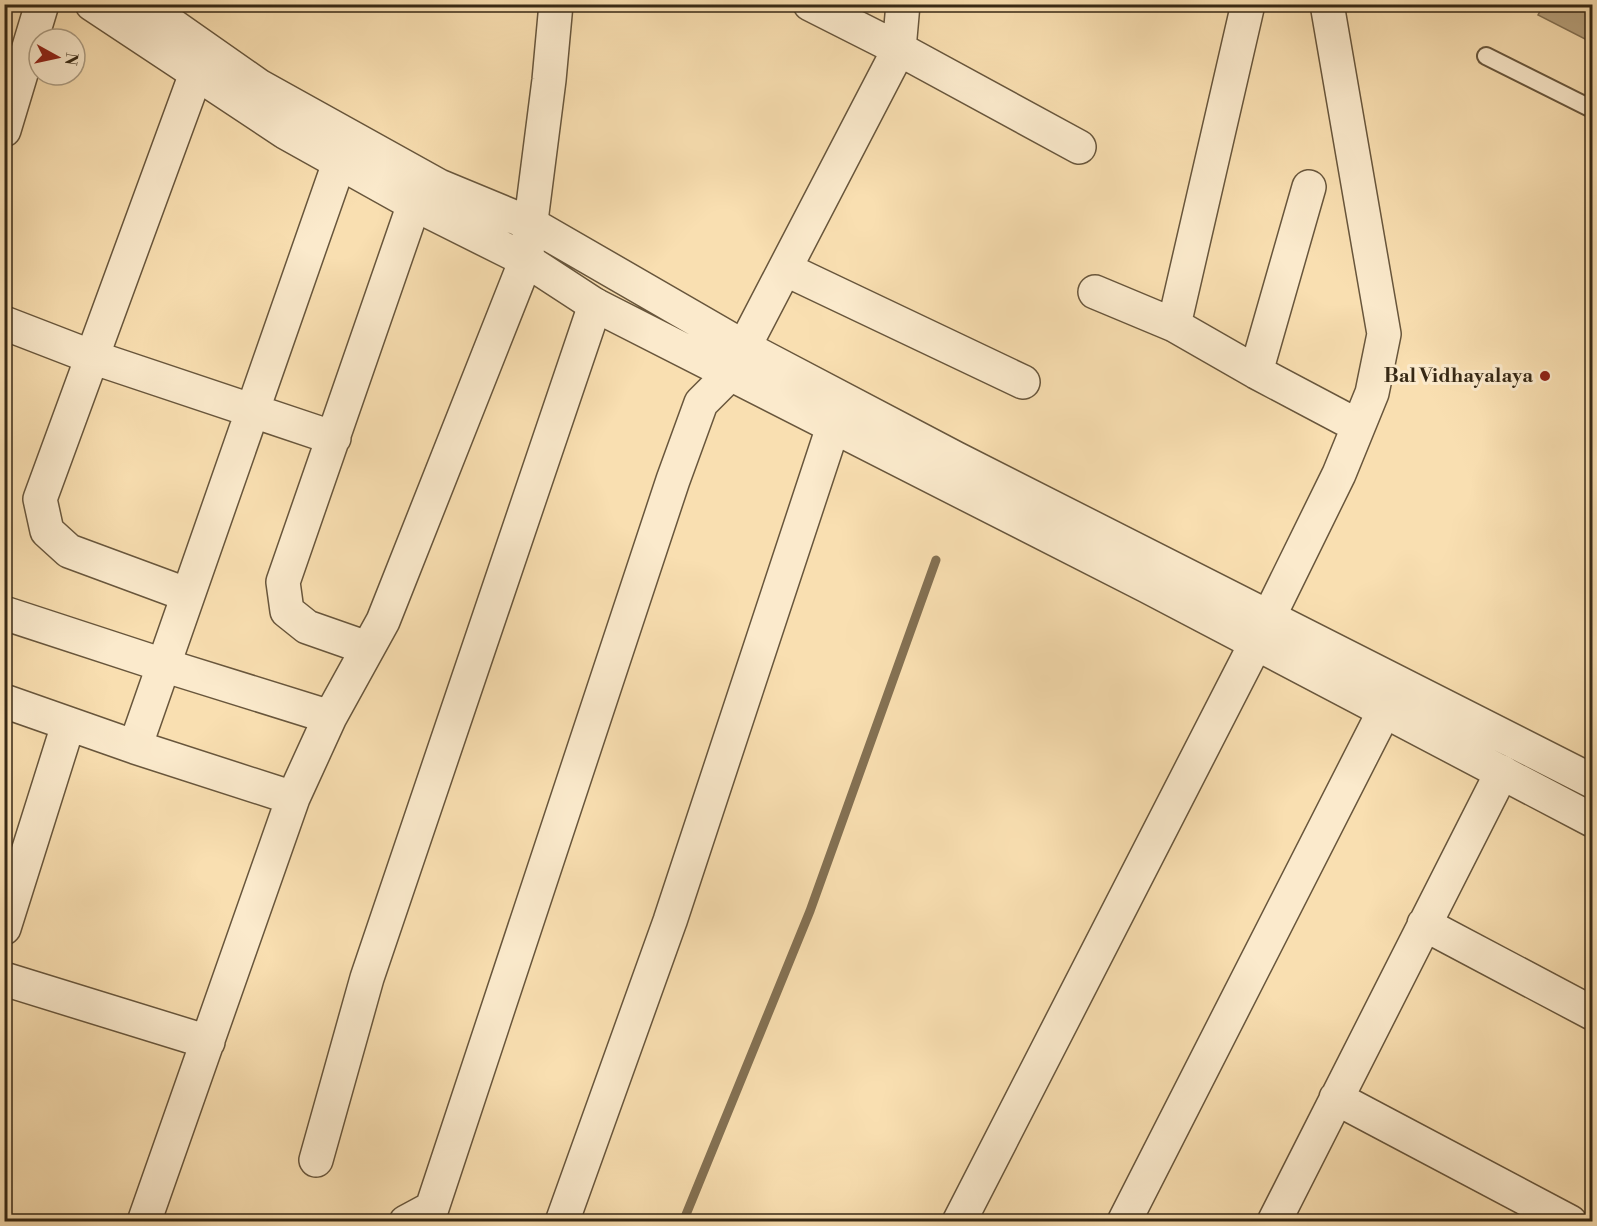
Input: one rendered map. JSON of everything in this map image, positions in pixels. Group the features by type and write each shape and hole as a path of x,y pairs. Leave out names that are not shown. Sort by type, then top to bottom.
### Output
{"street":[{"path":"4,130 42,4"},
{"path":"92,4 201,61"},
{"path":"142,4 201,61 285,132 349,152 531,224 833,427 1137,580 1262,630"},
{"path":"144,1221 293,798 330,717 383,621 526,260 556,4"},
{"path":"810,4 900,49 1079,147"},
{"path":"406,1221 432,1208 673,480 701,403 737,361 900,49 903,4"},
{"path":"1174,326 1248,4"},
{"path":"959,1221 1262,630 1339,474 1372,393 1384,334 1327,4"},
{"path":"188,595 69,551 46,531 40,499 201,61"},
{"path":"349,152 414,204 526,260 594,305 737,361 955,458 1262,630 1391,697 1593,781"},
{"path":"135,747 252,411 349,152"},
{"path":"1256,372 1309,187"},
{"path":"367,648 307,627 286,611 283,582 414,204"},
{"path":"785,269 1023,382"},
{"path":"1095,291 1174,326 1359,426"},
{"path":"316,1160 367,978 594,305"},
{"path":"4,324 92,357 334,438"},
{"path":"562,1221 670,921 833,427"},
{"path":"4,613 330,717"},
{"path":"1391,697 1502,772 1593,820"},
{"path":"1124,1221 1391,697"},
{"path":"4,701 135,747 293,798"},
{"path":"4,928 68,724"},
{"path":"1274,1221 1502,772"},
{"path":"1424,924 1593,1013"},
{"path":"4,979 208,1042"},
{"path":"1336,1098 1570,1221"}],"lane":[{"path":"1486,56 1593,109"}],"shaded area":[{"path":"1544,4 1592,5 1592,30 1587,40 1538,15"}],"waterway":[{"path":"683,1222 810,911 936,560"}],"place":[{"name":"Bal Vidhayalaya","path":"1545,376"}]}
